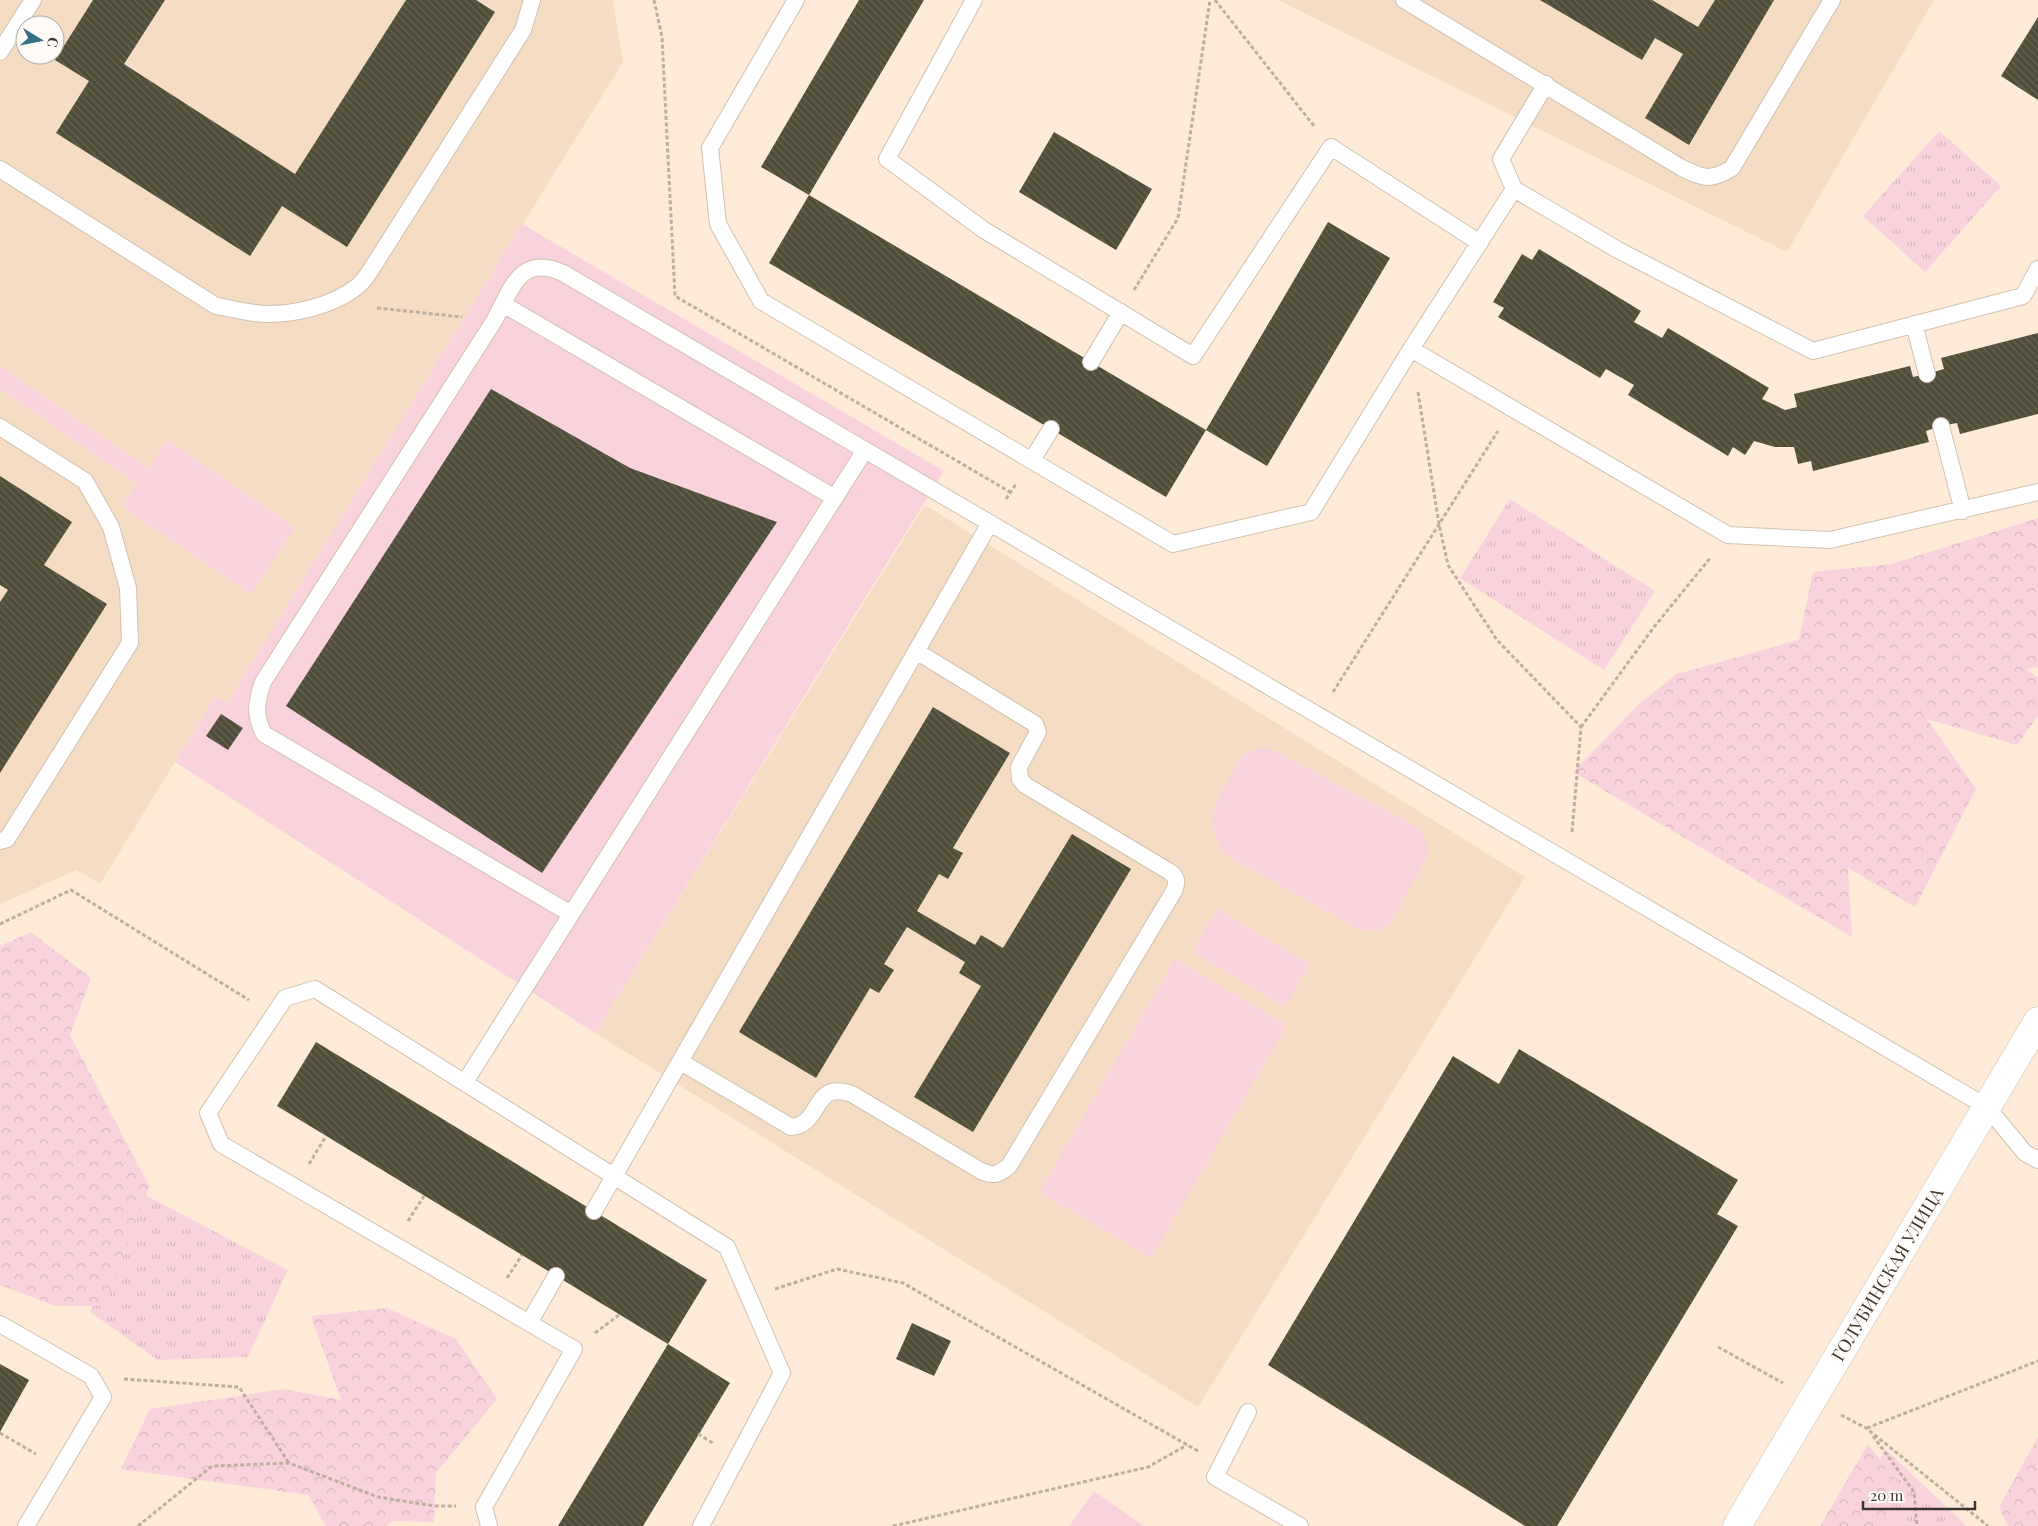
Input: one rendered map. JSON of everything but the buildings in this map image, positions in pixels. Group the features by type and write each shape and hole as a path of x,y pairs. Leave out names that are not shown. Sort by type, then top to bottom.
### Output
{"street":[{"name":"ГОЛУБИНСКАЯ УЛИЦА","path":"1737,1526 2038,1021"}],"lane":[{"path":"0,52 33,0"},
{"path":"0,169 216,306 256,313 293,312 326,303 343,296 361,284 380,257 523,30 532,0"},
{"path":"796,0 710,148 718,224 761,301 1173,544 1311,512 1411,349 1514,189"},
{"path":"974,0 887,159 984,230 1193,356 1331,147 1480,243"},
{"path":"1404,0 1546,84 1682,168 1700,177 1716,178 1732,168 1832,0"},
{"path":"1546,84 1501,159 1514,189 1618,250 1813,352 2023,296 2038,269"},
{"path":"571,914 264,734 257,720 256,700 263,682 494,321 520,276 530,268 549,266 1987,1107 2025,1153 2038,1160"},
{"path":"503,304 835,498"},
{"path":"1091,362 1121,312"},
{"path":"1914,324 1927,374"},
{"path":"1411,349 1728,535 1830,540 1963,511 2038,492"},
{"path":"1941,426 1963,511"},
{"path":"0,427 85,481 111,527 128,588 130,643 7,839 0,841"},
{"path":"1032,460 1051,429"},
{"path":"465,1082 865,450"},
{"path":"594,1211 990,523"},
{"path":"680,1062 791,1127 800,1126 809,1119 821,1098 830,1091 838,1090 852,1094 981,1171 989,1175 998,1174 1010,1166 1174,891 1177,883 1175,876 1170,872 1025,785 1020,779 1019,767 1038,732 1035,724 916,651"},
{"path":"489,1526 484,1507 574,1349 221,1144 208,1112 285,998 315,988 727,1247 782,1373 701,1526"},
{"path":"529,1323 556,1276"},
{"path":"0,1324 91,1376 103,1397 26,1526"},
{"path":"1248,1412 1215,1477 1300,1526"}],"path":[{"path":"1121,312 1178,218 1210,0"},
{"path":"1215,0 1331,147"},
{"path":"326,303 494,321"},
{"path":"1411,349 1439,524 1448,565 1497,640 1581,727"},
{"path":"1318,715 1512,408"},
{"path":"990,523 1032,460"},
{"path":"1570,863 1581,727 1654,627 1728,535"},
{"path":"0,924 71,890 273,1015"},
{"path":"749,1297 837,1269 903,1283 1221,1465"},
{"path":"1718,1347 1792,1388"},
{"path":"1866,1428 2038,1361"},
{"path":"91,1376 239,1387 289,1463"},
{"path":"1834,1411 1866,1428 1988,1526"},
{"path":"1866,1428 1885,1449 1914,1492 1917,1526"},
{"path":"0,1433 61,1468"},
{"path":"893,1526 1148,1467 1187,1445"},
{"path":"138,1526 212,1466 289,1463 378,1497 435,1506"}],"shaded area":[{"path":"0,0 613,0 623,62 227,704 215,697 100,884 77,870 0,904"},
{"path":"1278,0 1934,0 1787,252"},
{"path":"925,505 1525,877 1198,1407 595,1033"}],"green space":[{"path":"1939,131 2001,186 1925,272 1863,216"},
{"path":"522,224 944,471 595,1033 175,762 215,697 227,703"},
{"path":"0,366 148,468 167,440 295,527 251,594 122,507 137,484 0,389"},
{"path":"1510,499 1655,591 1604,670 1460,578"},
{"path":"2038,518 2038,667 2026,669 2038,678 2038,716 2017,745 1927,719 1976,789 1915,907 1848,868 1852,937 1573,772 1641,702 1677,674 1799,640 1813,572 1891,564"},
{"path":"1270,749 1281,754 1415,826 1421,833 1427,843 1427,857 1389,925 1379,930 1360,930 1225,855 1213,825 1215,808 1223,789 1240,760 1250,751"},
{"path":"1217,909 1310,964 1285,1007 1192,952"},
{"path":"31,932 91,978 70,1035 149,1186 105,1306 55,1306 0,1285 0,946"},
{"path":"1175,959 1287,1025 1151,1258 1039,1192"},
{"path":"145,1195 288,1270 248,1357 158,1360 90,1312"},
{"path":"387,1308 456,1339 497,1399 436,1473 434,1522 392,1521 386,1526 326,1526 308,1495 121,1469 150,1409 284,1389 341,1400 311,1316"},
{"path":"2038,1437 2038,1526 2008,1526 1999,1507"},
{"path":"1868,1444 1900,1485 1882,1526 1820,1526"},
{"path":"1885,1449 1967,1526 1851,1526"},
{"path":"1094,1491 1144,1526 1069,1526"}]}
